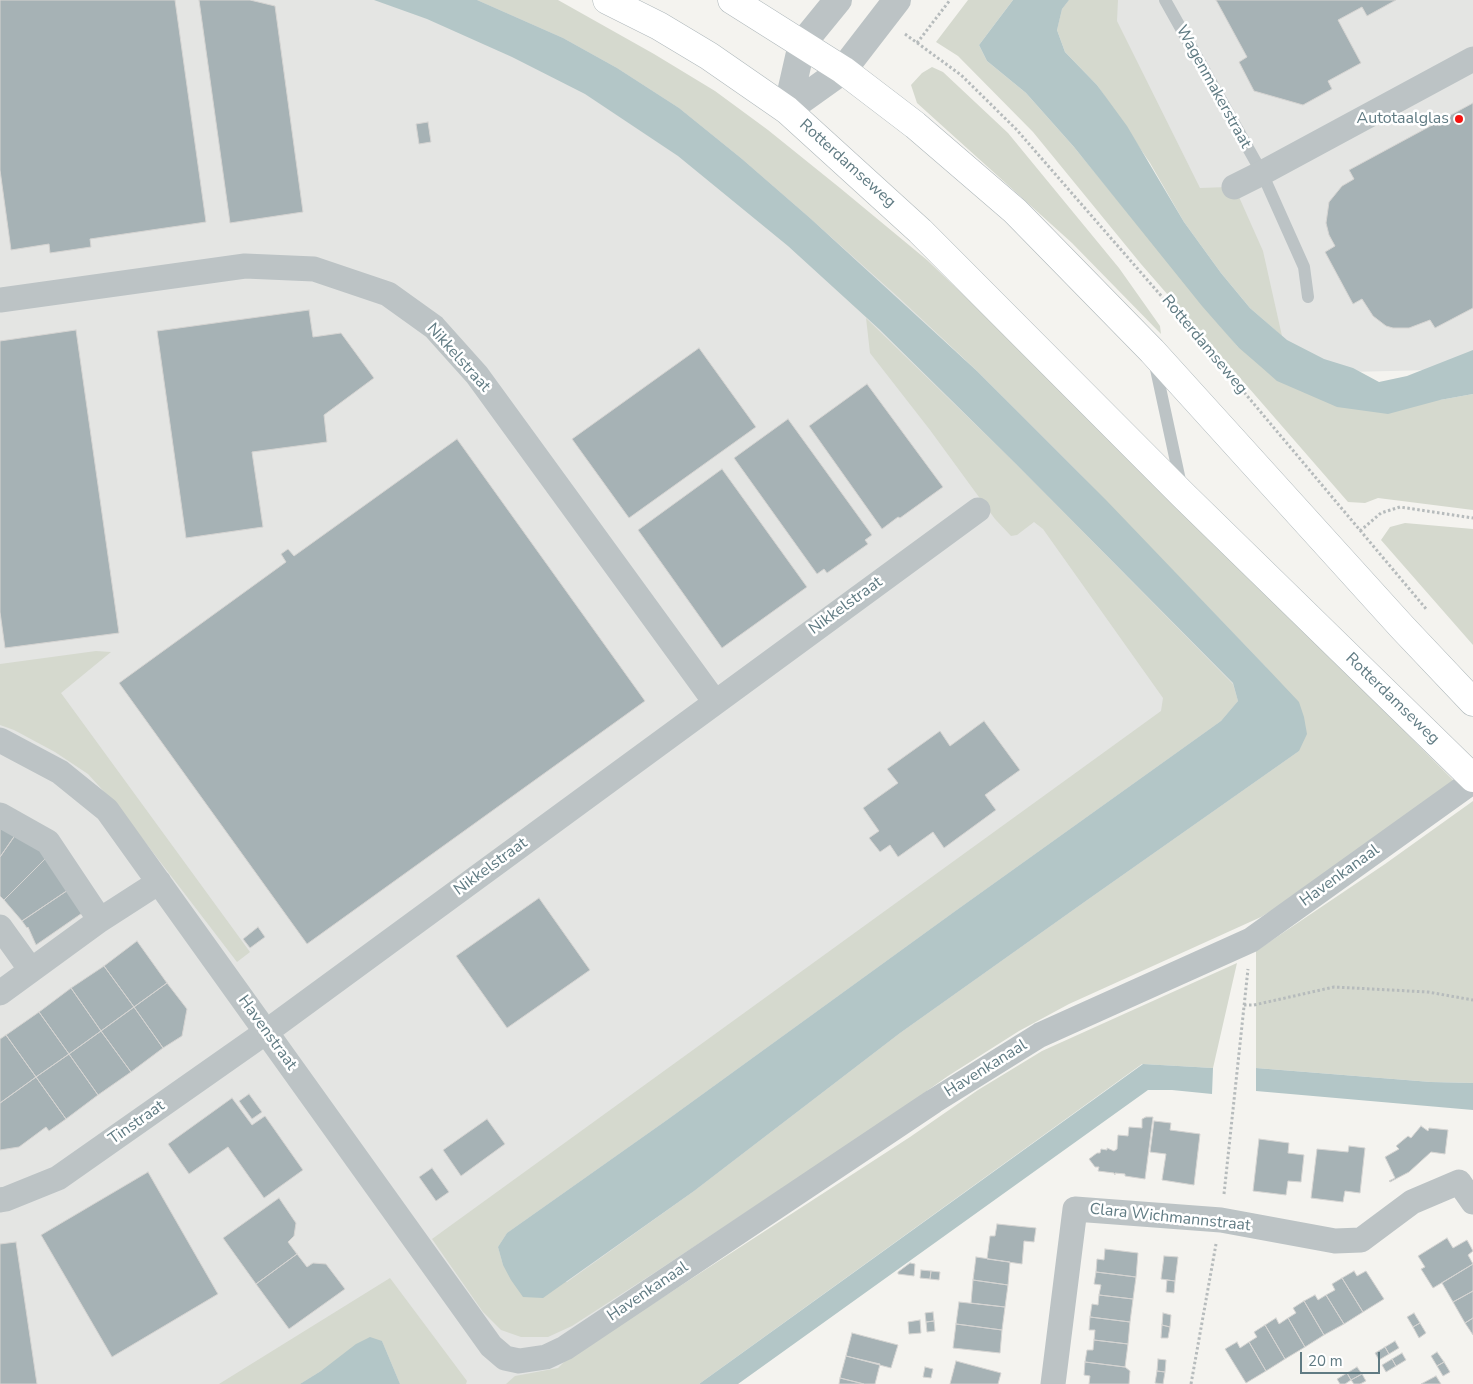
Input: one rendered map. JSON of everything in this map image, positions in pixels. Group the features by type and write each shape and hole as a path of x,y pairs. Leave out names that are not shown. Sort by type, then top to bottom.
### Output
{"main road":[{"name":"Rotterdamseweg","path":"607,0 659,26 709,56 787,110 920,231 1183,495 1473,779"},
{"path":"732,0 844,70 915,125 1015,211 1152,351 1473,702"}],"street":[{"path":"787,110 802,44 838,0"},
{"path":"787,110 844,70 897,0"},
{"path":"1234,187 1473,59"},
{"name":"Nikkelstraat","path":"0,300 244,266 314,269 388,294 434,327 477,375 715,702"},
{"name":"Nikkelstraat","path":"266,1032 978,510"},
{"name":"Havenstraat","path":"0,740 60,772 107,810 491,1346 505,1358"},
{"name":"Havenkanaal","path":"505,1358 519,1361 546,1356 565,1348 934,1101 1040,1035 1250,940 1473,779"},
{"path":"0,816 48,842 100,920"},
{"path":"0,994 100,920 159,882"},
{"path":"0,927 31,970"},
{"name":"Tinstraat","path":"0,1200 58,1178 266,1032"},
{"name":"Clara Wichmannstraat","path":"1053,1384 1075,1209 1221,1220 1335,1241 1362,1240 1412,1202 1459,1182 1473,1202"}],"lane":[{"name":"Wagenmakerstraat","path":"1165,0 1262,173 1304,267 1308,297"},
{"path":"1152,351 1183,495"}],"path":[{"name":"Rotterdamseweg","path":"950,0 917,43 962,75 1016,129 1217,360 1429,613"},
{"path":"1360,531 1381,513 1400,507 1473,518"},
{"path":"1191,1384 1221,1220 1250,940"},
{"path":"1244,1005 1254,1005 1334,987 1428,992 1473,1000"}],"shaded area":[{"path":"0,0 515,0 665,72 1339,720 547,1384 0,1384"},
{"path":"374,0 477,0 563,38 617,68 679,108 742,159 811,219 977,371 1106,500 1299,702 1307,734 1299,751 900,1033 694,1191 543,1298 523,1297 511,1280 503,1265 498,1247 507,1233 1221,721 1238,701 1233,683 879,329 788,246 678,156 585,94 512,57 427,19"},
{"path":"477,0 558,0 715,91 768,130 927,260 1108,433 1454,781 1309,887 1261,917 1069,1004 1019,1031 948,1076 893,1115 657,1271 572,1326 548,1337 521,1337 501,1330 483,1312 432,1239 1161,711 1163,698 1043,529 1034,522 1017,535 1011,536 995,519 930,430 870,353 866,318 1016,464 1233,684 1238,701 1221,721 507,1233 498,1247 503,1265 567,1282 694,1191 900,1033 1299,751 1266,667 1080,474 977,371 898,297 742,159 679,108 617,68 563,38"},
{"path":"968,0 1013,0 979,45 987,61 1026,93 1074,147 1238,347 1440,400 1473,394 1473,510 1378,498 1365,503 1348,502 1141,264 1033,132 958,56 936,42"},
{"path":"1013,0 1069,0 1062,9 1057,30 1065,52 1097,85 1127,126 1184,222 1221,273 1250,308 1287,340 1324,359 1353,368 1379,382 1407,376 1473,350 1473,394 1440,400 1388,414 1337,407 1277,381 1238,347 1202,306 1074,147 1026,93 987,61 979,45"},
{"path":"1036,0 1473,0 1473,369 1307,373"},
{"path":"1069,0 1118,0 1117,21 1200,188 1228,187 1239,197 1263,251 1282,336 1250,308 1221,273 1184,222 1150,163 1097,85 1065,52 1057,30 1062,9"},
{"path":"932,67 943,72 1008,133 1119,268 1160,326 1161,334 1072,243 917,103 911,85 922,73"},
{"path":"1405,523 1473,529 1473,645 1381,540 1390,527"},
{"path":"96,651 111,652 61,693 250,952 237,962 119,808 88,774 55,752 14,730 0,725 0,664"},
{"path":"1473,801 1473,1083 1431,1082 1256,1068 1256,951 1385,864"},
{"path":"1237,963 1213,1068 1142,1064 699,1384 506,1384 515,1376 558,1368 566,1360 910,1137 978,1090 1042,1051"},
{"path":"1143,1064 1213,1068 1212,1094 1148,1090 738,1384 699,1384"},
{"path":"1256,1068 1431,1082 1473,1083 1473,1110 1256,1091"},
{"path":"390,1278 467,1381 466,1384 400,1384 382,1341 321,1371 300,1384 219,1384"},
{"path":"370,1337 382,1341 400,1384 300,1384 321,1371 356,1344"}],"building":[{"path":"0,0 175,0 206,222 90,239 91,247 50,253 49,244 11,250 0,170"},
{"path":"199,0 250,0 275,6 303,212 230,223"},
{"path":"1216,0 1396,0 1367,16 1362,7 1338,20 1361,63 1328,81 1332,89 1303,105 1254,91 1239,62 1247,57"},
{"path":"1473,103 1473,308 1435,328 1430,320 1409,328 1386,326 1373,316 1362,299 1353,304 1325,252 1335,246 1329,235 1326,223 1329,202 1342,186 1354,179 1349,170"},
{"path":"428,122 431,142 419,144 416,124"},
{"path":"309,310 313,337 341,333 374,378 324,415 327,442 252,452 263,527 186,538 157,331"},
{"path":"76,330 119,633 5,648 0,612 0,341"},
{"path":"699,348 756,427 629,518 572,439"},
{"path":"867,384 943,487 882,529 809,426"},
{"path":"788,419 872,535 865,540 868,544 827,573 824,569 817,574 734,458"},
{"path":"457,439 645,701 307,944 119,683 286,562 281,554 288,549 294,556"},
{"path":"722,469 807,587 722,648 638,530"},
{"path":"984,721 1020,770 985,795 996,810 944,848 933,832 898,857 890,845 880,852 869,838 879,831 863,808 898,783 887,769 940,731 950,746"},
{"path":"0,820 18,831 0,857"},
{"path":"18,831 48,856 4,900 0,896 0,857"},
{"path":"48,856 74,886 22,921 4,900"},
{"path":"74,886 88,909 36,945 28,927 22,921"},
{"path":"539,898 590,970 507,1028 456,956"},
{"path":"258,927 265,937 250,948 243,939"},
{"path":"137,941 167,983 134,1007 104,966"},
{"path":"104,966 134,1007 101,1031 71,988"},
{"path":"167,983 187,1009 182,1036 163,1048 134,1007"},
{"path":"71,988 101,1031 69,1054 39,1012"},
{"path":"134,1007 163,1048 131,1072 101,1031"},
{"path":"39,1012 69,1054 36,1077 6,1035"},
{"path":"101,1031 131,1072 98,1095 69,1054"},
{"path":"6,1035 36,1077 0,1103 0,1039"},
{"path":"69,1054 98,1095 66,1119 36,1077"},
{"path":"36,1077 66,1119 49,1131 46,1127 19,1147 0,1150 0,1103"},
{"path":"249,1094 262,1112 252,1119 239,1101"},
{"path":"232,1098 252,1125 265,1116 303,1170 264,1198 228,1147 189,1174 168,1144"},
{"path":"1153,1117 1145,1179 1125,1176 1125,1174 1115,1173 1115,1175 1114,1173 1098,1171 1099,1167 1095,1167 1089,1159 1100,1153 1101,1149 1107,1150 1107,1148 1114,1151 1117,1149 1118,1135 1128,1136 1129,1127 1142,1128 1142,1119"},
{"path":"487,1119 505,1144 461,1176 443,1150"},
{"path":"1154,1121 1171,1123 1170,1130 1200,1134 1194,1185 1162,1180 1166,1154 1150,1152"},
{"path":"1421,1126 1428,1131 1429,1128 1448,1130 1445,1154 1431,1152 1409,1172 1390,1182 1395,1178 1385,1157 1399,1149 1396,1146 1408,1136 1411,1138"},
{"path":"1259,1139 1289,1143 1288,1153 1304,1155 1301,1182 1288,1181 1286,1195 1253,1191"},
{"path":"1349,1146 1365,1148 1360,1193 1345,1191 1343,1202 1311,1198 1317,1149 1348,1152"},
{"path":"432,1168 449,1192 436,1201 419,1177"},
{"path":"148,1172 218,1294 112,1357 41,1235"},
{"path":"279,1198 296,1223 294,1236 288,1242 297,1254 256,1284 223,1238"},
{"path":"997,1224 1036,1228 1034,1242 1024,1241 1022,1264 987,1259 990,1236 995,1236"},
{"path":"1447,1238 1453,1248 1467,1240 1473,1251 1468,1255 1473,1264 1433,1288 1421,1269 1425,1267 1418,1256"},
{"path":"16,1242 37,1384 0,1384 0,1244"},
{"path":"1105,1249 1138,1253 1136,1277 1096,1272 1097,1259 1104,1260"},
{"path":"297,1254 307,1267 313,1263 326,1264 345,1289 289,1329 256,1284"},
{"path":"1164,1256 1178,1257 1175,1281 1161,1279"},
{"path":"976,1257 1010,1262 1008,1285 973,1280"},
{"path":"910,1263 915,1264 914,1276 898,1274 898,1272"},
{"path":"1473,1264 1473,1291 1453,1302 1442,1283"},
{"path":"921,1270 931,1271 930,1279 920,1278"},
{"path":"931,1271 940,1272 939,1280 930,1279"},
{"path":"1354,1271 1357,1276 1366,1271 1384,1299 1363,1312 1342,1278"},
{"path":"1096,1272 1136,1277 1133,1299 1099,1295 1101,1285 1094,1284"},
{"path":"1342,1278 1363,1312 1344,1324 1326,1295 1335,1290 1332,1284"},
{"path":"973,1280 1008,1285 1005,1307 971,1303"},
{"path":"1167,1280 1175,1281 1174,1293 1166,1292"},
{"path":"1473,1291 1473,1318 1465,1323 1453,1302"},
{"path":"1099,1295 1133,1299 1130,1322 1090,1317 1092,1304 1098,1305"},
{"path":"1315,1295 1318,1300 1326,1295 1344,1324 1324,1335 1304,1301"},
{"path":"1304,1301 1324,1335 1305,1347 1288,1318 1296,1313 1293,1308"},
{"path":"959,1302 1005,1307 1002,1330 956,1324"},
{"path":"933,1312 934,1321 926,1322 925,1313"},
{"path":"1163,1313 1171,1315 1170,1327 1162,1325"},
{"path":"1414,1313 1420,1323 1413,1327 1407,1317"},
{"path":"1090,1317 1130,1322 1128,1344 1094,1340 1095,1330 1089,1330"},
{"path":"1276,1318 1279,1324 1288,1318 1305,1347 1285,1359 1265,1325"},
{"path":"1473,1318 1473,1335 1465,1323"},
{"path":"920,1320 921,1333 909,1334 908,1322"},
{"path":"934,1321 935,1331 927,1332 926,1322"},
{"path":"1420,1323 1426,1333 1419,1338 1413,1327"},
{"path":"956,1324 1002,1330 1000,1353 953,1348"},
{"path":"1162,1325 1170,1327 1168,1338 1161,1338"},
{"path":"1265,1325 1285,1359 1266,1371 1249,1342 1257,1337 1254,1332"},
{"path":"852,1333 898,1345 891,1368 846,1356"},
{"path":"1094,1340 1128,1344 1125,1367 1085,1362 1087,1350 1093,1350"},
{"path":"1395,1341 1399,1348 1389,1354 1385,1347"},
{"path":"1237,1342 1240,1348 1249,1342 1266,1371 1246,1383 1225,1349"},
{"path":"1385,1347 1389,1354 1379,1360 1375,1353"},
{"path":"1437,1352 1444,1362 1437,1366 1431,1356"},
{"path":"1402,1353 1406,1360 1396,1366 1392,1359"},
{"path":"846,1356 880,1364 875,1384 864,1384 840,1378"},
{"path":"1158,1359 1166,1360 1165,1372 1157,1371"},
{"path":"1392,1359 1396,1366 1386,1372 1382,1365"},
{"path":"956,1361 1001,1373 998,1384 950,1384"},
{"path":"1085,1362 1125,1367 1130,1371 1129,1384 1089,1384 1090,1376 1084,1375"},
{"path":"1444,1362 1450,1372 1443,1376 1437,1366"},
{"path":"925,1367 933,1369 931,1378 923,1377"},
{"path":"1357,1367 1362,1374 1351,1380 1347,1373"},
{"path":"1157,1371 1165,1372 1163,1384 1155,1383"},
{"path":"1347,1373 1351,1380 1345,1384 1340,1384 1337,1379"},
{"path":"1362,1374 1366,1381 1354,1384 1351,1380"},
{"path":"1436,1376 1441,1384 1421,1384"},
{"path":"840,1378 864,1384 839,1384"}],"place":[{"name":"Autotaalglas","path":"1459,119"}]}
